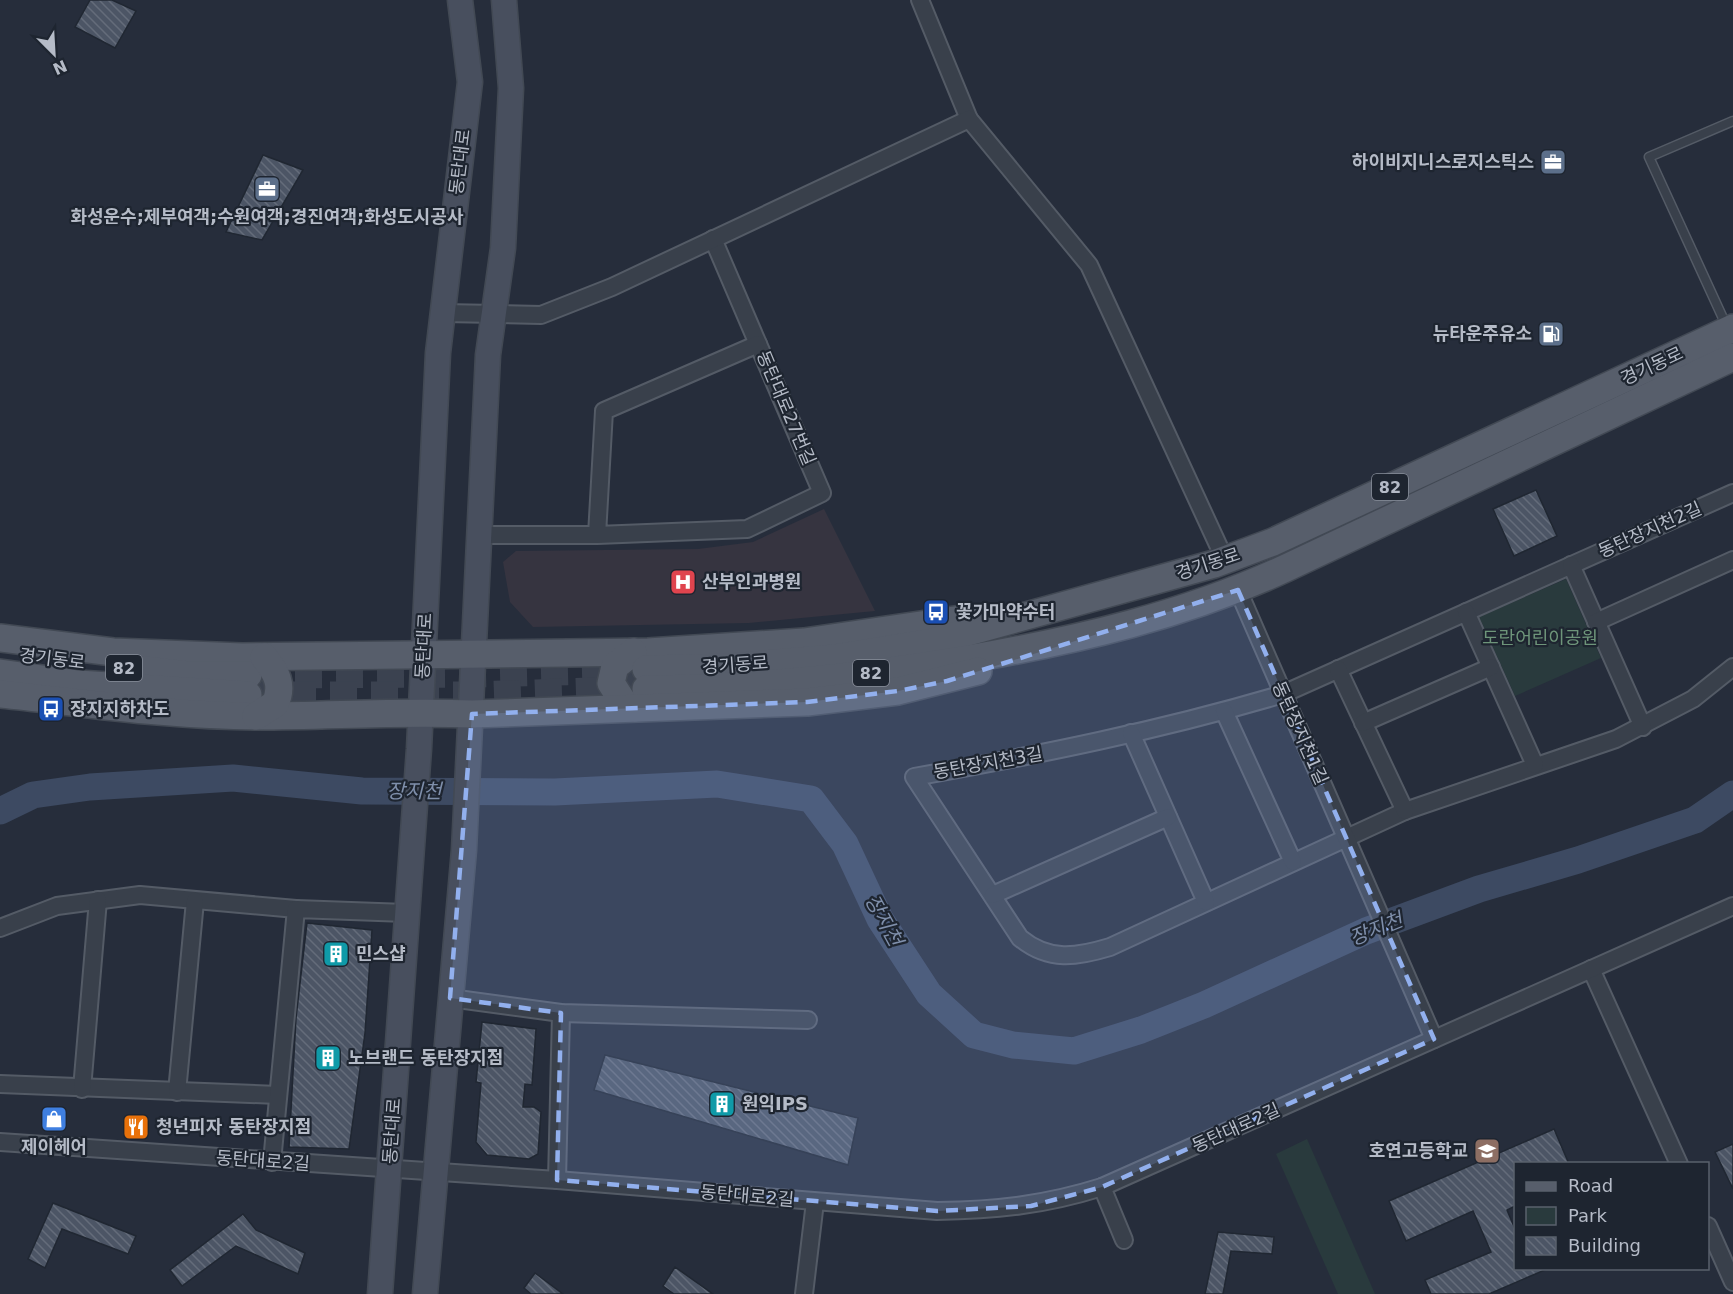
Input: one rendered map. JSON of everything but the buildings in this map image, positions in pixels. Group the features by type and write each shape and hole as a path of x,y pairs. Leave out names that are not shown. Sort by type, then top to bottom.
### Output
{"main road":[{"name":"동탄대로","path":"380,1294 419,749 438,353 470,82 460,0"},
{"path":"425,1294 464,850 471,743 488,355 503,248 511,88 504,0"},
{"name":"경기동로","path":"640,680 804,642 952,619 1035,615 1225,560 1283,537 1731,329"},
{"name":"경기동로","path":"640,680 807,702 898,692 947,681 1238,590 1733,357"},
{"path":"0,638 113,652 254,686 421,712 472,714 640,680"},
{"name":"경기동로","path":"0,652 189,675 254,686"},
{"path":"0,694 138,709 424,655 475,654 640,680"},
{"name":"경기동로","path":"0,673 78,684 254,686"}],"street":[{"path":"920,0 969,119 1089,265 1225,560"},
{"path":"443,313 541,315 612,287 969,119"},
{"path":"714,239 758,344"},
{"name":"동탄대로27번길","path":"480,535 597,535 747,529 822,493 758,344 604,411 597,535"},
{"name":"동탄장지천2길","path":"1283,694 1571,565 1732,497"},
{"path":"1596,622 1733,560"},
{"path":"1571,565 1643,727"},
{"name":"동탄장지천1길","path":"1238,590 1434,1039"},
{"path":"1466,612 1536,765"},
{"path":"1363,723 1491,667"},
{"path":"1346,837 1405,811 1536,765 1593,749 1643,727 1693,699 1733,667"},
{"path":"1338,669 1405,811"},
{"name":"동탄장지천3길","path":"1283,694 1224,711 1025,758 914,777 1020,938 1034,950 1058,955 1085,955 1110,947 1346,837"},
{"path":"1224,711 1293,862"},
{"path":"1131,733 1206,902"},
{"path":"993,895 1168,817"},
{"path":"0,928 57,906 140,895 296,909 406,913"},
{"path":"82,1089 98,900"},
{"path":"177,1092 195,901"},
{"name":"동탄대로2길","path":"0,1142 557,1180 937,1211 997,1210 1063,1199 1102,1187 1733,906"},
{"path":"272,1162 296,909"},
{"path":"1591,969 1678,1162"},
{"path":"450,998 561,1012 808,1020"},
{"path":"557,1180 561,1012"},
{"path":"0,1084 278,1095"},
{"path":"1102,1187 1124,1240"},
{"path":"804,1294 815,1202"},
{"path":"1709,1230 1733,1282"}],"lane":[{"path":"1731,329 1649,157 1733,121"}],"highlighted area":[{"path":"1238,590 1434,1039 1102,1187 1031,1206 937,1211 557,1180 561,1013 450,998 472,714 807,702 898,691 947,681"}],"shaded area":[{"name":"산부인과병원","path":"824,509 875,611 749,623 533,627 510,602 503,562 516,551 698,549 753,542"}],"green space":[{"name":"도란어린이공원","path":"1566,579 1601,658 1515,696 1479,617"},
{"path":"1307,1139 1375,1294 1338,1294 1276,1154"}],"waterway":[{"name":"장지천","path":"0,811 33,795 90,787 233,778 362,791 555,792 717,784 811,799 845,844 880,919 929,994 974,1035 1013,1045 1074,1051 1141,1030 1204,1005 1366,931 1479,889 1578,860 1695,820 1733,794"}],"tunnel":[{"path":"254,675 474,674 635,670"},
{"path":"248,695 476,695 646,689"}],"place":[{"name":"하이비지니스로지스틱스","path":"1553,162"},
{"name":"화성운수;제부여객;수원여객;경진여객;화성도시공사","path":"267,189"},
{"name":"뉴타운주유소","path":"1551,334"},
{"name":"산부인과병원","path":"683,582"},
{"name":"꽃가마약수터","path":"936,612"},
{"name":"장지지하차도","path":"51,709"},
{"name":"민스샵","path":"336,954"},
{"name":"노브랜드 동탄장지점","path":"328,1058"},
{"name":"원익IPS","path":"722,1104"},
{"name":"제이헤어","path":"54,1119"},
{"name":"청년피자 동탄장지점","path":"136,1127"},
{"name":"호연고등학교","path":"1487,1151"}]}
